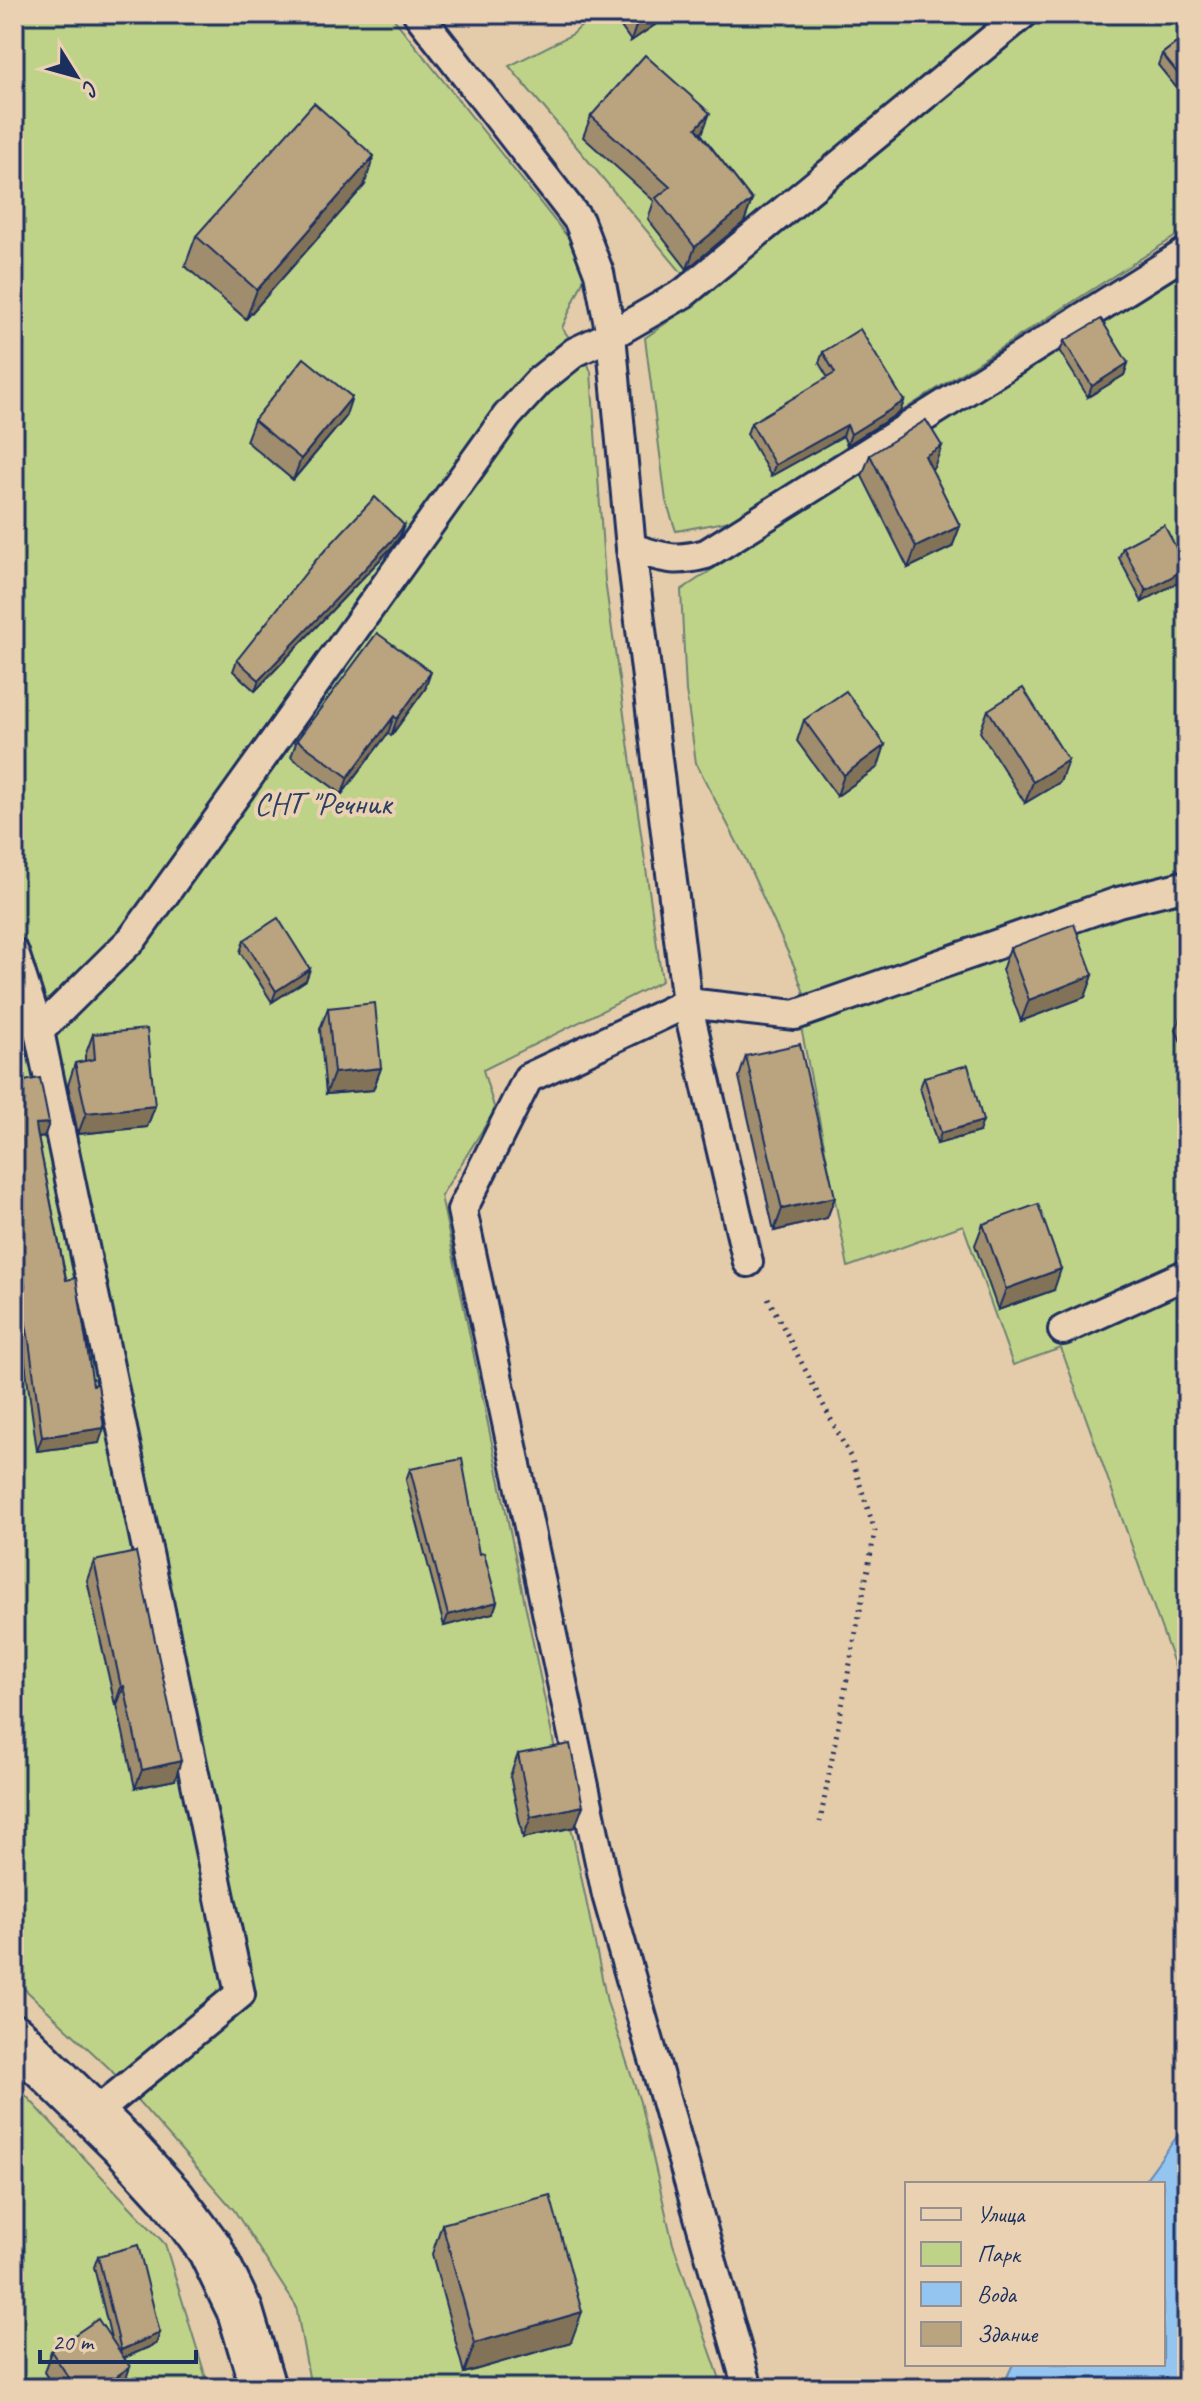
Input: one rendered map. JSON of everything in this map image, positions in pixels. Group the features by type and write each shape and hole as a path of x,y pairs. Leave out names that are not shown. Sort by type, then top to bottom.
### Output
{"street":[{"path":"14,2037 121,2142 172,2198 210,2249 240,2311 263,2388"}],"lane":[{"path":"418,14 579,221 599,273 611,335 631,548 687,1003 748,1262"},
{"path":"39,1031 133,938 507,416 539,381 575,352 684,293 1023,14"},
{"path":"631,548 664,558 685,560 706,554 1187,252"},
{"path":"748,2388 607,1895 462,1210 528,1078 687,1003 795,1015 1118,902 1187,885"},
{"path":"14,953 39,1031 240,1994 93,2115"},
{"path":"1063,1330 1187,1274"}],"path":[{"path":"748,1262 852,1460 875,1531 820,1822"}],"green space":[{"name":"СНТ \"Речник","path":"14,14 390,14 590,265 562,328 591,372 605,581 662,981 483,1070 495,1110 441,1196 607,2002 640,2102 673,2244 723,2388 311,2388 296,2306 234,2210 110,2069 14,1979"},
{"path":"591,14 1187,14 1187,229 730,521 676,531 666,501 645,338 702,297 509,66 573,34"},
{"path":"1187,266 1187,1700 1061,1348 1013,1365 963,1225 848,1267 799,1017 811,1013 795,968 745,858 696,763 686,691 681,590 989,387"},
{"path":"14,2083 165,2244 209,2388 14,2388"}],"water":[{"path":"1187,2123 1187,2388 1002,2388 1012,2366 1165,2366 1165,2182 1143,2182"}],"building":[{"path":"1187,35 1187,85 1162,54"},
{"path":"645,55 710,113 696,128 752,200 695,247 656,198 670,187 591,116"},
{"path":"314,103 374,156 257,290 196,236"},
{"path":"1101,319 1128,363 1092,386 1064,341"},
{"path":"860,329 904,401 851,434 847,425 775,465 751,423 835,373 823,352"},
{"path":"304,358 352,397 301,459 254,420"},
{"path":"926,420 942,446 925,456 960,526 916,547 870,455"},
{"path":"375,497 404,525 259,680 237,660 316,560"},
{"path":"1164,525 1187,568 1146,591 1123,547"},
{"path":"377,633 431,672 397,719 394,716 348,777 297,740"},
{"path":"1023,688 1068,760 1033,782 988,710"},
{"path":"846,691 885,745 844,775 804,720"},
{"path":"278,918 310,969 276,991 244,940"},
{"path":"1074,924 1093,975 1029,1000 1010,948"},
{"path":"375,1003 381,1068 334,1073 328,1008"},
{"path":"147,1029 155,1106 86,1113 75,1063 95,1059 93,1034"},
{"path":"800,1044 835,1197 782,1209 746,1056"},
{"path":"968,1065 983,1121 941,1133 924,1077"},
{"path":"40,1078 49,1123 36,1124 37,1132 66,1280 76,1278 93,1385 98,1384 104,1428 42,1437 19,1287 25,1286 14,1233 14,1083"},
{"path":"1038,1204 1061,1269 1006,1289 983,1224"},
{"path":"462,1459 479,1554 484,1553 497,1602 448,1615 410,1469"},
{"path":"136,1552 181,1761 142,1770 94,1561"},
{"path":"570,1744 583,1806 531,1817 518,1754"},
{"path":"550,2195 582,2312 475,2343 442,2224"},
{"path":"138,2245 160,2333 121,2350 98,2256"},
{"path":"98,2319 130,2367 99,2388 76,2388 51,2351"}]}
